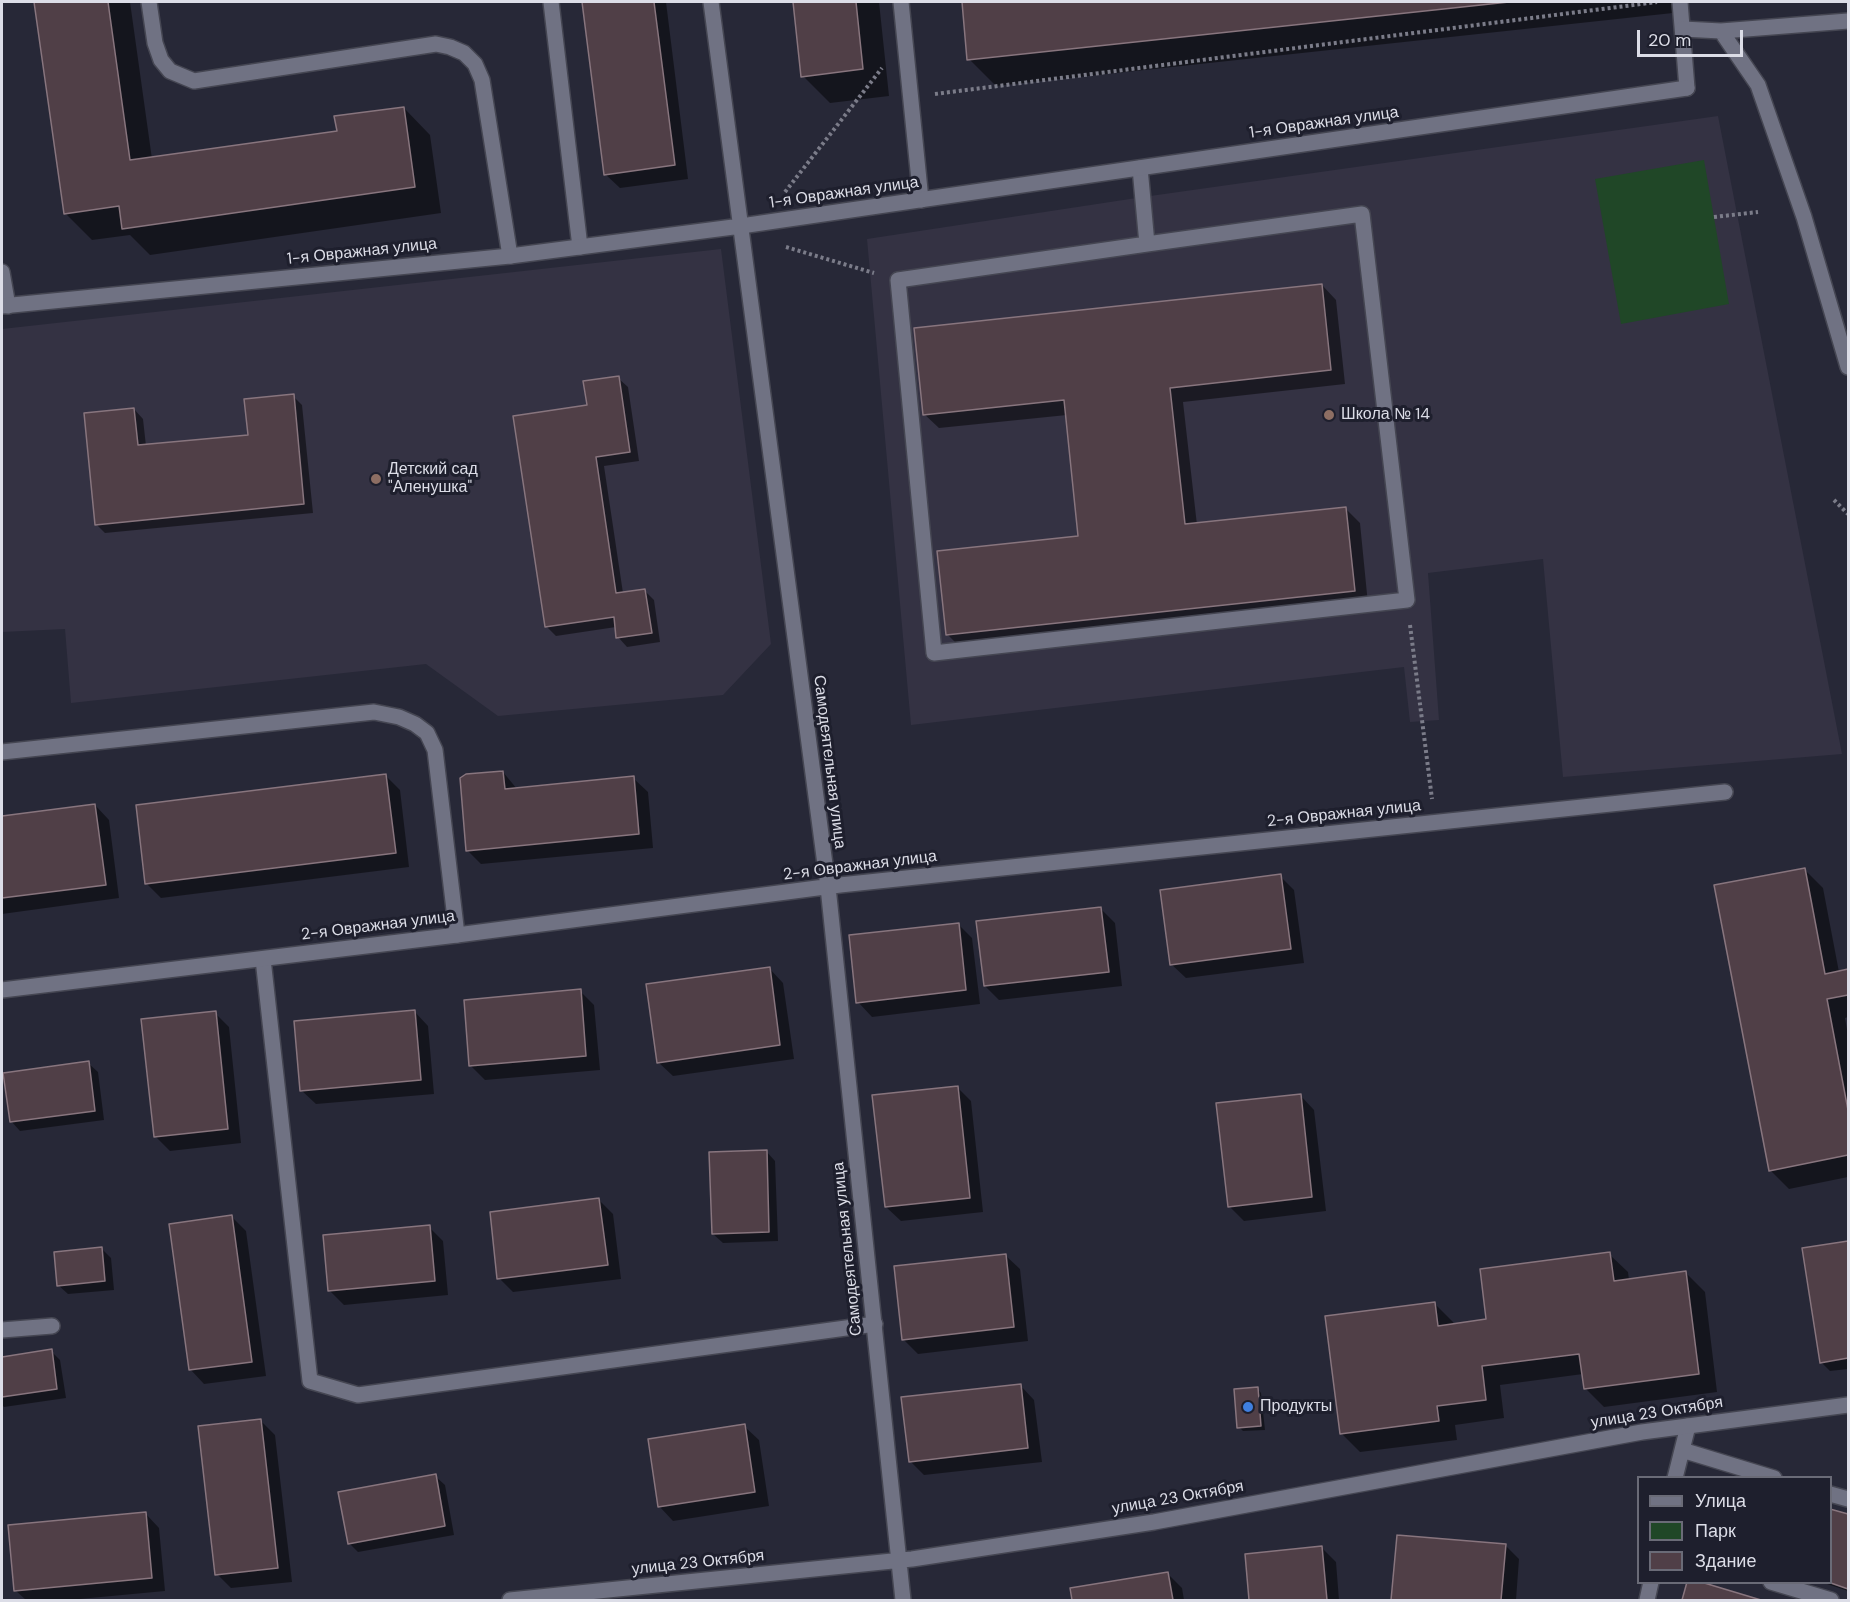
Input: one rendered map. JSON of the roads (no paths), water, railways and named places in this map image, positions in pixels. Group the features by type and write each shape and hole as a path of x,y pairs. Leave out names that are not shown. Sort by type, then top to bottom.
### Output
{"street":[{"path":"149,2 155,43 161,60 170,71 194,81 436,44 464,53 475,64 482,80 510,256"},
{"path":"551,2 580,247"},
{"name":"Самодеятельная улица","path":"711,2 828,887 903,1600"},
{"path":"901,2 921,200"},
{"path":"1680,2 1683,29 1721,31 1848,21"},
{"name":"1-я Овражная улица","path":"5,306 510,256 580,247 762,223 1688,88 1683,29"},
{"path":"1721,31 1758,85 1804,217 1848,367"},
{"path":"1140,168 1147,244"},
{"path":"1362,214 1407,600 934,653 898,280 1147,244 1362,214"},
{"path":"2,272 5,306"},
{"path":"2,752 374,712 399,717 415,724 427,733 435,750 457,935"},
{"name":"2-я Овражная улица","path":"2,990 828,887 1725,792"},
{"path":"263,958 310,1381 358,1395 874,1324"},
{"path":"2,1330 52,1326"},
{"name":"улица 23 Октября","path":"510,1600 900,1560 1154,1522 1642,1432 1848,1405"},
{"path":"1676,1476 1688,1426"},
{"path":"1682,1450 1767,1476"},
{"path":"1832,1495 1848,1499"},
{"path":"1647,1600 1651,1584"},
{"path":"1778,1584 1831,1600"}],"place":[{"name":"Школа № 14","path":"1329,415"},
{"name":"Детский сад \"Аленушка\"","path":"376,479"},
{"name":"Продукты","path":"1248,1407"}]}
